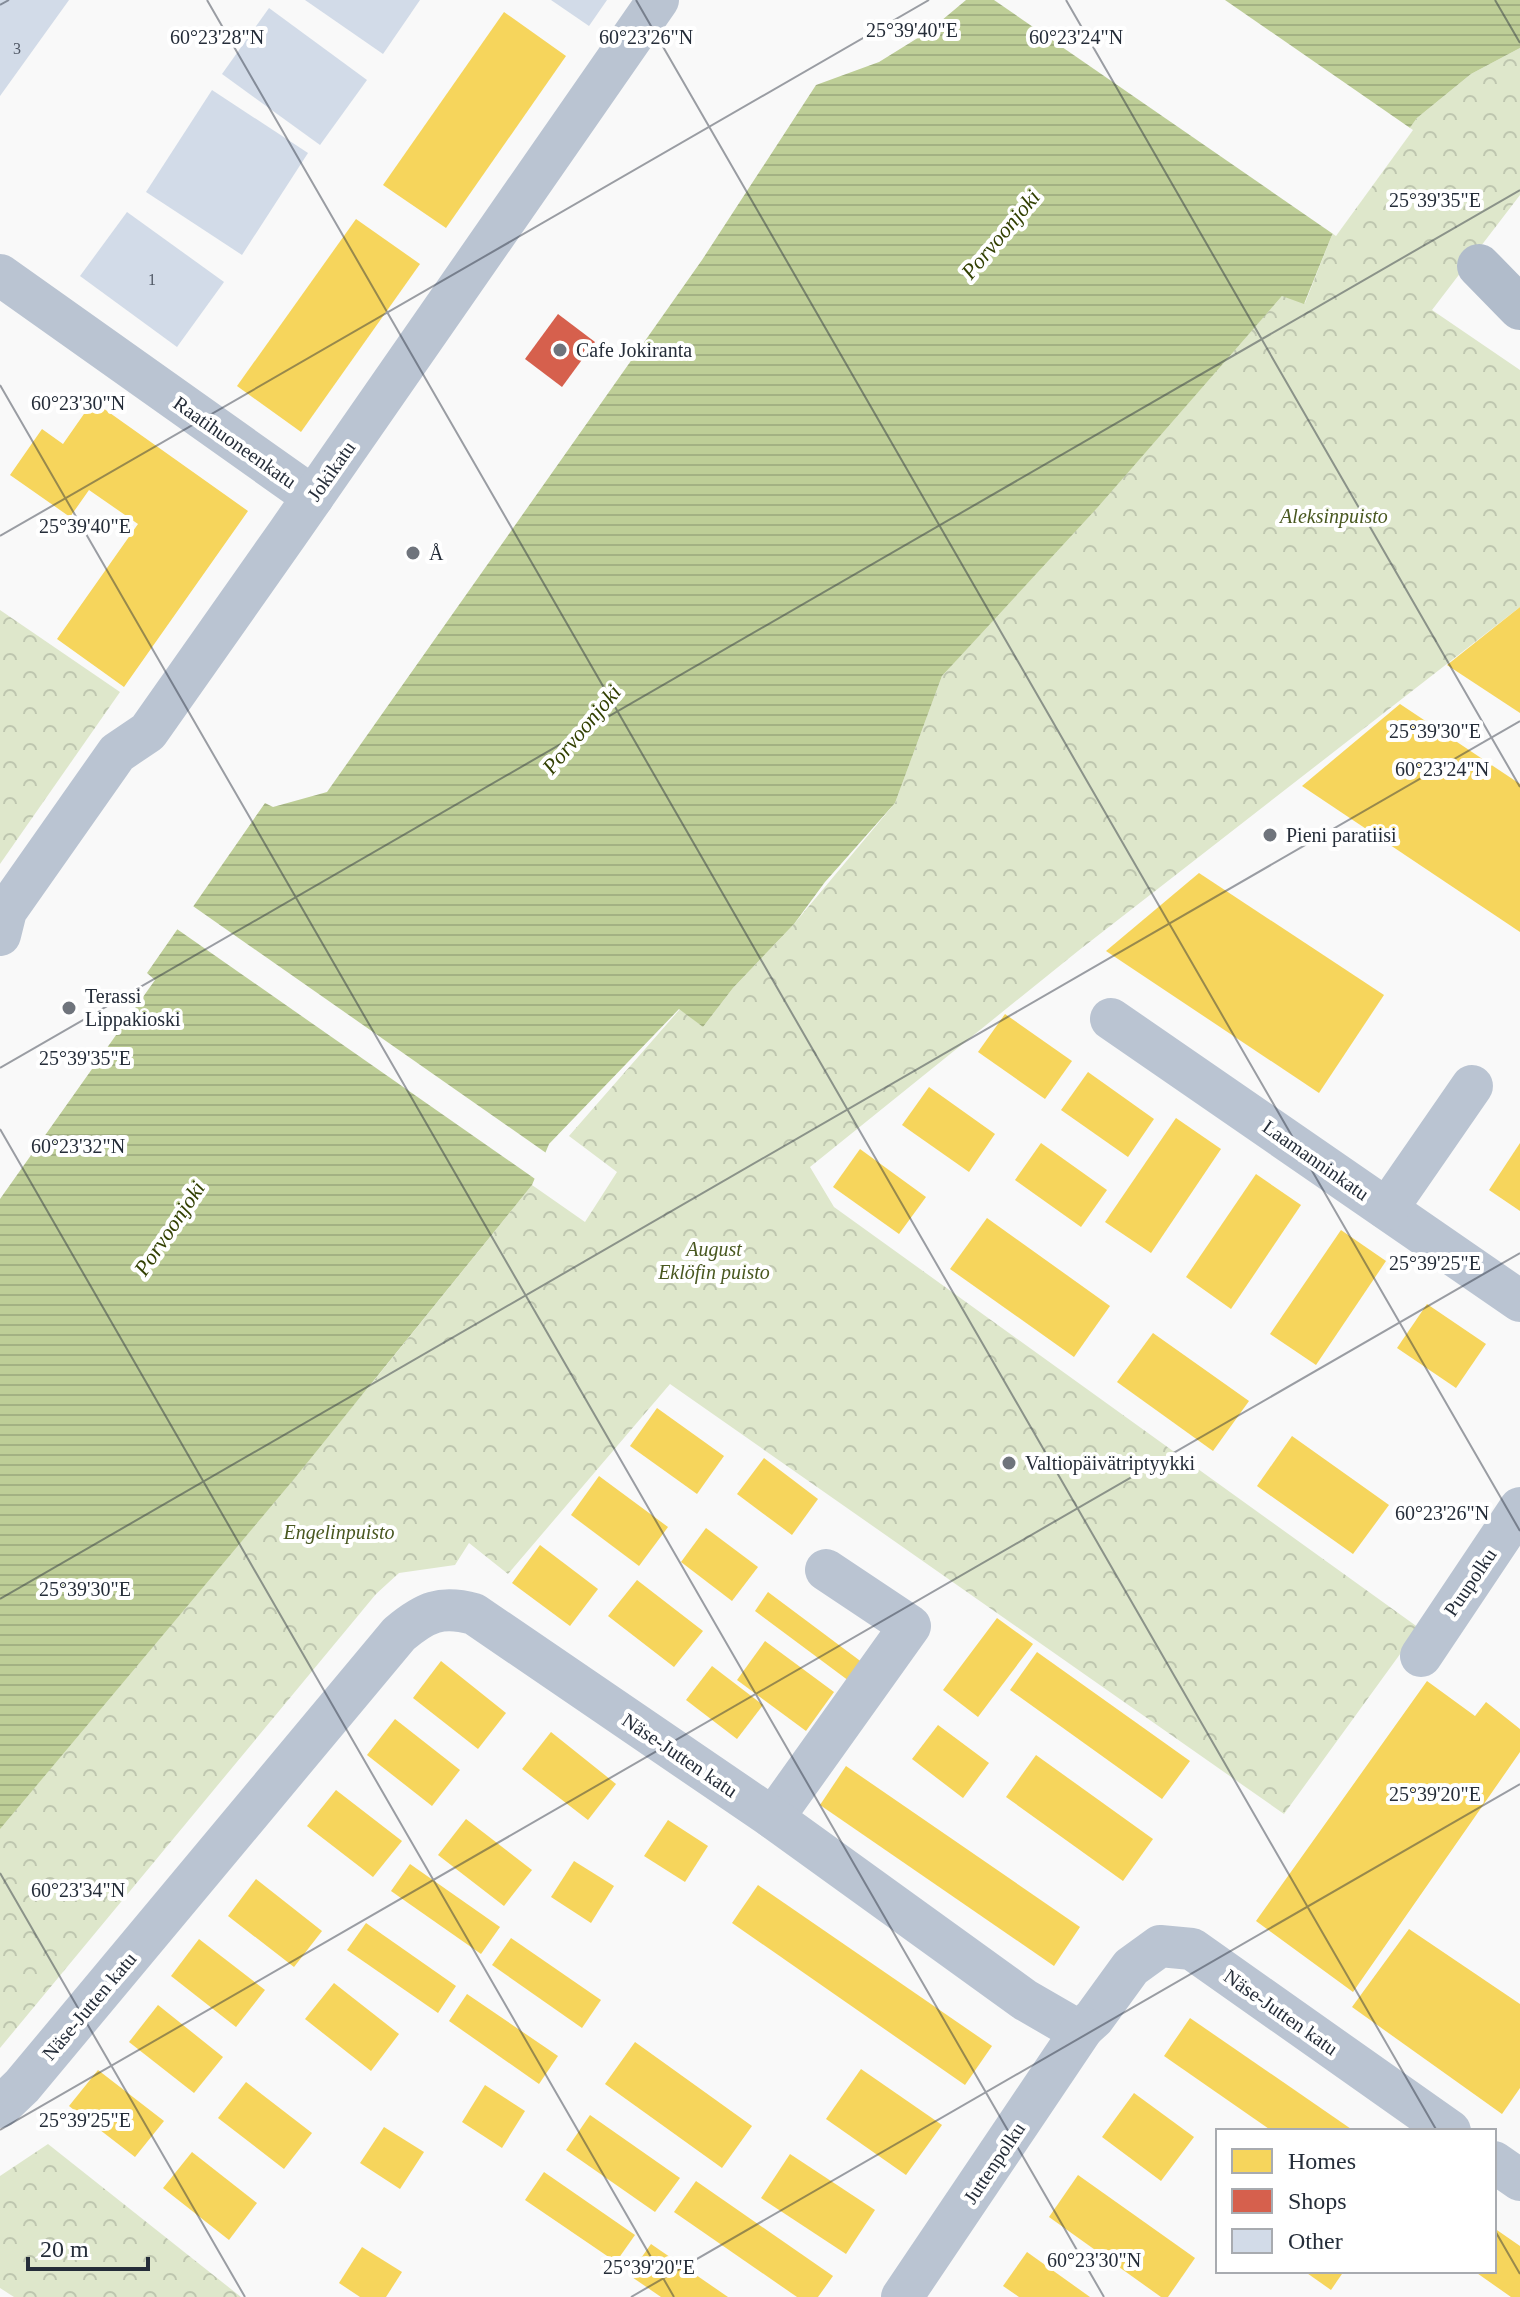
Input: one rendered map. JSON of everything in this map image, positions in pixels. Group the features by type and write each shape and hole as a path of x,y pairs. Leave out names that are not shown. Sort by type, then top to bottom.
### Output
{"main road":[{"path":"1520,284 1479,266 1520,308"}],"street":[{"name":"Jokikatu","path":"0,935 6,911 109,764 117,753 148,732 658,0"},
{"name":"Raatihuoneenkatu","path":"0,275 313,497"},
{"name":"Laamanninkatu","path":"1111,1019 1520,1301"},
{"path":"1387,1209 1472,1086"},
{"name":"Puupolku","path":"1421,1656 1507,1554 1520,1508"},
{"path":"773,1818 910,1626 826,1570"},
{"name":"Näse-Jutten katu","path":"0,2107 22,2086 399,1634 418,1617 455,1609 474,1614 773,1818 1025,2000 1070,2026 1083,2028 1094,2018 1131,1967 1160,1946 1192,1949 1447,2129"},
{"name":"Juttenpolku","path":"902,2297 1083,2028"},
{"path":"1496,2163 1520,2180"}],"green space":[{"path":"1520,48 1520,195 1432,310 1520,370 1520,607 1078,951 810,1167 834,1207 1419,1628 1284,1814 670,1384 508,1574 469,1543 455,1565 399,1573 376,1594 0,2048 0,1828 372,1383 532,1185 585,1222 617,1172 569,1136 680,1009 703,1027 733,988 794,924 895,803 942,676 1283,295 1305,303 1332,235 1417,118 1471,74"},
{"path":"0,610 120,692 0,864"},
{"path":"48,2144 241,2297 14,2297 0,2288 0,2176"}],"water":[{"name":"Porvoonjoki","path":"966,0 1520,0 1520,48 1471,74 1417,118 1332,235 1304,304 1282,296 1097,508 942,676 895,803 825,882 794,924 733,988 703,1027 679,1009 549,1144 532,1185 294,1479 0,1829 0,1199 155,980 147,973 265,803 273,807 327,792 702,260 816,85 879,62 929,31"}],"pier":[{"path":"994,0 1225,0 1413,130 1336,236"},
{"path":"190,904 549,1155 538,1181 174,927"}],"building: Homes":[{"path":"504,12 566,56 446,228 383,185"},
{"path":"356,219 420,264 301,432 237,386"},
{"path":"93,401 248,511 124,687 57,639 138,524 89,490 70,517 10,475 42,429 63,444"},
{"path":"1520,607 1520,713 1447,665"},
{"path":"1400,704 1520,784 1520,932 1302,786"},
{"path":"1199,873 1384,995 1319,1093 1106,951"},
{"path":"1005,1014 1072,1061 1045,1099 978,1052"},
{"path":"1088,1072 1154,1119 1128,1157 1061,1110"},
{"path":"929,1087 995,1134 969,1172 902,1125"},
{"path":"1176,1118 1221,1149 1151,1253 1105,1222"},
{"path":"1041,1143 1107,1190 1081,1227 1015,1180"},
{"path":"1520,1143 1520,1211 1489,1190"},
{"path":"860,1149 926,1197 899,1234 833,1187"},
{"path":"1256,1174 1301,1205 1231,1309 1186,1277"},
{"path":"987,1218 1110,1306 1074,1357 950,1269"},
{"path":"1341,1230 1386,1261 1316,1365 1270,1334"},
{"path":"1427,1304 1486,1344 1456,1388 1397,1348"},
{"path":"1153,1333 1249,1401 1213,1451 1117,1382"},
{"path":"657,1408 724,1456 697,1494 630,1446"},
{"path":"1292,1436 1389,1505 1353,1554 1257,1486"},
{"path":"764,1458 818,1499 792,1535 737,1494"},
{"path":"599,1476 668,1527 639,1566 571,1515"},
{"path":"706,1528 758,1567 732,1601 681,1562"},
{"path":"540,1545 598,1589 570,1626 512,1583"},
{"path":"637,1580 703,1631 674,1667 608,1616"},
{"path":"768,1592 863,1663 849,1681 755,1611"},
{"path":"997,1618 1033,1644 978,1717 943,1690"},
{"path":"765,1641 834,1692 806,1731 737,1680"},
{"path":"1037,1652 1190,1761 1162,1799 1010,1690"},
{"path":"441,1661 506,1713 478,1749 413,1698"},
{"path":"712,1666 763,1705 737,1739 686,1700"},
{"path":"1427,1681 1475,1716 1486,1702 1520,1729 1520,1752 1353,1992 1256,1921"},
{"path":"395,1719 460,1770 432,1806 367,1755"},
{"path":"938,1725 989,1763 963,1798 912,1759"},
{"path":"551,1732 616,1784 588,1820 522,1769"},
{"path":"1036,1755 1153,1839 1123,1881 1006,1797"},
{"path":"846,1766 1080,1927 1054,1966 820,1805"},
{"path":"336,1790 402,1841 373,1877 307,1826"},
{"path":"466,1819 532,1870 504,1906 438,1855"},
{"path":"668,1820 708,1846 685,1882 644,1856"},
{"path":"574,1861 614,1886 591,1923 551,1897"},
{"path":"410,1864 500,1927 481,1954 391,1891"},
{"path":"256,1879 322,1931 294,1967 228,1916"},
{"path":"758,1885 992,2046 965,2085 732,1923"},
{"path":"366,1923 456,1986 438,2013 347,1950"},
{"path":"1409,1929 1520,2004 1520,2088 1502,2114 1352,2007"},
{"path":"511,1938 601,2000 582,2028 492,1965"},
{"path":"199,1939 265,1990 236,2027 171,1976"},
{"path":"334,1983 399,2034 371,2071 305,2019"},
{"path":"467,1994 558,2056 539,2084 449,2021"},
{"path":"158,2005 223,2057 194,2093 129,2042"},
{"path":"1190,2018 1351,2129 1269,2129 1164,2056"},
{"path":"635,2042 752,2126 722,2168 605,2084"},
{"path":"861,2069 942,2125 906,2175 826,2119"},
{"path":"98,2070 164,2121 135,2157 69,2106"},
{"path":"246,2082 312,2133 284,2169 218,2118"},
{"path":"485,2085 525,2111 502,2148 462,2122"},
{"path":"1134,2093 1194,2137 1161,2181 1102,2137"},
{"path":"590,2115 680,2178 655,2212 566,2150"},
{"path":"384,2127 424,2152 400,2189 360,2163"},
{"path":"192,2152 257,2203 229,2240 163,2188"},
{"path":"790,2154 875,2210 846,2254 761,2198"},
{"path":"544,2172 635,2235 616,2262 525,2200"},
{"path":"1078,2175 1195,2258 1168,2297 1161,2297 1049,2217"},
{"path":"696,2181 833,2276 818,2297 797,2297 674,2212"},
{"path":"1496,2229 1520,2246 1520,2297 1511,2297 1477,2273 1496,2273"},
{"path":"651,2244 728,2297 661,2297 629,2275"},
{"path":"362,2247 402,2272 386,2297 360,2297 339,2283"},
{"path":"1027,2252 1090,2297 1019,2297 1003,2286"},
{"path":"1307,2273 1343,2273 1331,2290"}],"building: Shops":[{"name":"Cafe Jokiranta","path":"558,314 595,342 562,387 525,359"}],"building: Other":[{"path":"0,0 69,0 0,96"},
{"path":"305,0 420,0 383,54"},
{"path":"551,0 607,0 589,26"},
{"path":"269,8 367,80 320,145 222,74"},
{"path":"212,90 308,153 242,255 146,192"},
{"path":"127,212 224,282 177,347 80,276"}],"place":[{"name":"Cafe Jokiranta","path":"560,350"},
{"name":"Å","path":"413,553"},
{"name":"Pieni paratiisi","path":"1270,835"},
{"name":"Terassi Lippakioski","path":"69,1008"},
{"name":"Valtiopäivätriptyykki","path":"1009,1463"}],"park label":[{"name":"Aleksinpuisto","path":"1334,516"},
{"name":"August Eklöfin puisto","path":"714,1260"},
{"name":"Engelinpuisto","path":"339,1532"}]}
